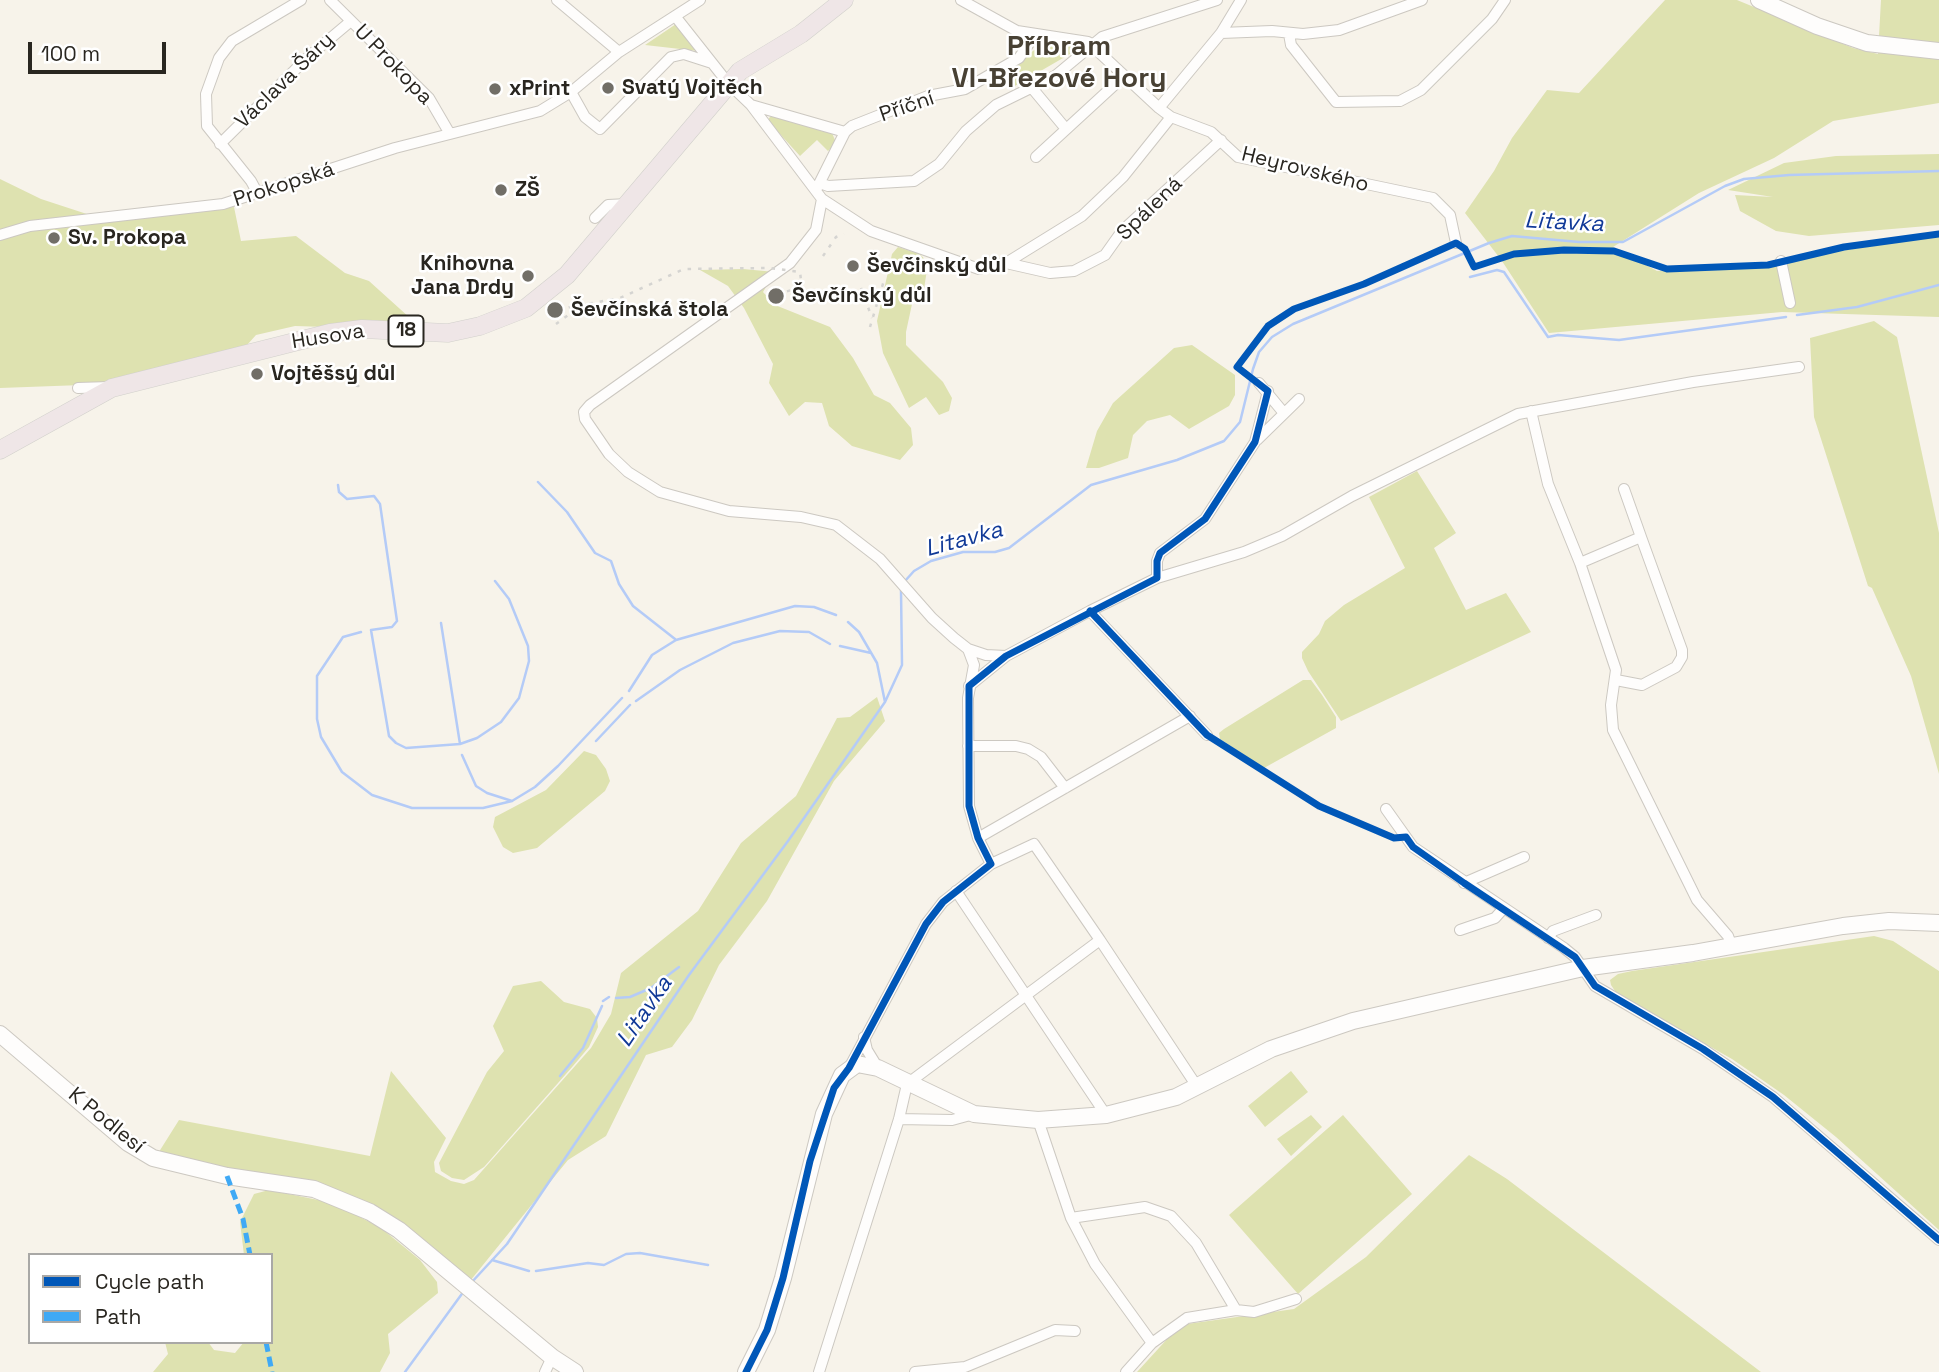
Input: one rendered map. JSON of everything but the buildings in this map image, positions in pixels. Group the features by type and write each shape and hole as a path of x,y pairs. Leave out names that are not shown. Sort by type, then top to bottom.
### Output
{"main road":[{"name":"18","path":"728,83 747,66 801,34 844,0"},
{"name":"Husova","path":"0,450 112,388 330,332 362,329 448,333 492,322 526,308 554,288 629,204 728,83"}],"street":[{"path":"258,194 251,181 207,126 206,94 219,58 232,41 301,0"},
{"name":"U Prokopa","path":"330,0 429,98 450,134"},
{"path":"557,0 619,52"},
{"path":"961,0 1000,24 1034,36 1081,41 1093,46"},
{"path":"819,191 914,181 939,163 979,117 996,105 1055,76 1102,37 1217,0"},
{"path":"1159,108 1222,33 1241,0"},
{"path":"1222,33 1272,31 1289,34 1339,30 1422,0"},
{"path":"1289,34 1291,46 1336,102 1400,101 1421,90 1492,19 1505,0"},
{"path":"1759,0 1817,26 1867,43 1939,51"},
{"name":"Prokopská","path":"0,235 30,226 223,204 395,148 530,114 571,92 619,52 696,3"},
{"path":"675,16 728,83 751,105 819,191 871,230 979,269 1006,263 1067,227 1101,201 1171,117"},
{"name":"Václava Šáry","path":"220,144 307,58 351,21"},
{"name":"Příční","path":"845,132 918,100 965,89 1019,58 1034,36"},
{"name":"Heyrovského","path":"1093,46 1159,108 1171,117 1211,132 1238,157 1433,198 1450,215 1456,243"},
{"path":"571,92 585,117 600,129 671,57 684,54 712,63"},
{"path":"1036,157 1123,77"},
{"path":"1032,88 1066,130"},
{"path":"751,105 845,132 819,191 816,230 790,263 590,405 584,416 609,454 628,472 660,492 729,511 821,520 849,534 896,576 937,623 968,649 986,655 1006,656"},
{"name":"Spálená","path":"1006,263 1050,273 1074,271 1105,255 1122,231 1221,140"},
{"path":"595,218 608,205 629,204"},
{"path":"1781,261 1790,303"},
{"path":"969,686 1006,656 1090,611 1157,578 1257,547 1506,419 1531,411 1799,367"},
{"path":"1259,383 1283,412"},
{"path":"78,388 112,388"},
{"path":"1255,442 1268,391"},
{"path":"1157,578 1160,553 1200,526 1255,442 1299,399"},
{"path":"1531,411 1548,484 1580,563 1616,670 1611,705 1613,730 1697,900 1728,936 1732,947"},
{"path":"1616,680 1642,685 1676,667 1682,657 1624,489"},
{"path":"1580,563 1642,537"},
{"path":"1090,611 1207,735"},
{"path":"968,649 974,665 969,686 970,806 978,838 991,864"},
{"path":"978,838 1190,716"},
{"path":"968,746 1016,746 1028,749 1041,757 1065,788"},
{"path":"1386,809 1413,847 1575,957 1590,980 1601,990 1703,1049 1773,1097 1939,1240"},
{"path":"748,1372 766,1330 783,1278 824,1114 834,1088 849,1068 926,924 956,891 991,864 1034,844 1198,1088"},
{"path":"1464,883 1524,857"},
{"path":"956,891 1106,1115"},
{"path":"1460,930 1495,918 1503,909"},
{"path":"1548,938 1553,931 1597,915"},
{"path":"849,1068 867,1064 878,1068 974,1114 1038,1120 1106,1115 1133,1110 1198,1088 1270,1049 1314,1032 1583,968 1732,947 1854,925 1889,921 1939,923"},
{"path":"820,1372 900,1119 907,1084 1100,940"},
{"name":"K Podlesí","path":"0,1034 141,1152 172,1164 314,1189 340,1197 399,1230 482,1299 548,1365 575,1372"},
{"path":"864,1037 867,1050 878,1068"},
{"path":"900,1119 952,1121 974,1114"},
{"path":"1038,1120 1071,1217 1095,1264 1152,1343"},
{"path":"1071,1217 1144,1207 1171,1216 1196,1243 1236,1310"},
{"path":"1126,1372 1152,1343 1187,1318 1236,1310 1254,1312 1296,1299"},
{"path":"915,1372 965,1367 1055,1330 1075,1331"}],"green space":[{"path":"1665,0 1737,0 1853,48 1878,54 1881,0 1939,0 1939,103 1833,121 1774,158 1699,193 1613,247 1657,271 1768,266 1799,257 1939,236 1939,317 1782,312 1549,333 1502,261 1465,213 1494,171 1512,138 1547,90 1579,93"},
{"path":"676,24 698,51 645,45"},
{"path":"1046,42 1082,47 1013,87 1004,71"},
{"path":"774,114 832,133 835,140 831,148 828,151 817,140 800,156 769,122 769,118"},
{"path":"1939,154 1939,225 1809,236 1776,231 1740,211 1735,195 1773,197 1728,190 1784,163 1836,156"},
{"path":"0,179 41,199 96,217 234,207 241,241 296,236 345,273 369,281 410,318 397,322 363,320 327,327 295,326 256,335 247,345 109,384 0,388"},
{"path":"898,247 920,254 928,263 924,289 912,304 906,345 943,382 952,398 949,411 939,415 926,397 909,408 883,353 877,321 892,254"},
{"path":"743,269 775,272 763,292 775,305 830,327 853,358 874,395 890,403 911,428 913,445 900,460 852,446 829,426 822,403 805,402 789,416 769,383 773,364 744,308 728,286 700,270"},
{"path":"1874,321 1897,337 1939,533 1939,774 1911,676 1872,588 1868,586 1814,417 1810,338"},
{"path":"1192,345 1235,375 1235,395 1229,406 1189,429 1170,415 1147,421 1133,435 1128,458 1099,468 1086,468 1097,431 1113,403 1174,348"},
{"path":"1417,471 1456,533 1434,548 1466,610 1506,593 1531,632 1341,721 1308,671 1302,652 1319,634 1325,621 1344,605 1405,568 1369,497"},
{"path":"1303,680 1311,680 1322,695 1336,717 1336,728 1264,768 1220,739 1219,733 1224,729"},
{"path":"877,697 885,721 834,781 767,901 719,965 692,1020 672,1047 646,1055 606,1136 568,1160 470,1281 337,1191 157,1155 179,1120 370,1156 391,1071 446,1138 434,1162 435,1172 451,1181 464,1184 474,1180 591,1048 611,1014 621,973 698,911 741,843 796,796 837,718 850,717"},
{"path":"584,751 596,755 606,769 610,781 605,791 537,848 513,853 503,847 493,827 495,817 546,790"},
{"path":"1874,936 1893,941 1939,971 1939,1230 1836,1137 1784,1095 1732,1059 1617,994 1610,980 1618,974 1632,971"},
{"path":"541,981 564,1002 590,1009 597,1018 598,1027 589,1047 484,1167 464,1180 452,1178 441,1171 439,1163 487,1072 504,1051 493,1026 513,986"},
{"path":"1291,1071 1308,1092 1265,1127 1248,1106"},
{"path":"1311,1115 1322,1127 1291,1156 1277,1139"},
{"path":"1343,1115 1412,1194 1298,1294 1229,1215"},
{"path":"1469,1155 1507,1179 1761,1372 1137,1372 1180,1325 1294,1309 1366,1257"},
{"path":"269,1190 333,1203 381,1228 420,1260 437,1282 438,1293 388,1334 390,1353 380,1372 153,1372 168,1354 166,1344 210,1344 214,1350 235,1353 242,1344 273,1344 273,1253 244,1253 240,1222 254,1194"}],"waterway":[{"name":"Litavka","path":"905,581 914,571 931,561 963,552 995,552 1009,548 1091,485 1177,460 1224,441 1240,422 1259,352 1272,337 1293,324 1489,243 1512,236 1579,242 1623,242 1725,186 1744,179 1789,175 1939,171"},
{"path":"1470,277 1497,270 1504,272 1548,337 1558,335 1619,340 1786,317"},
{"path":"1797,315 1857,307 1939,285"},
{"path":"538,482 567,512 595,553 611,561 619,584 633,606 675,639"},
{"path":"338,485 339,492 347,499 374,496 380,504 397,621 392,627 371,630 389,736 396,743 406,748 460,744 477,738 501,722 519,698 529,661 528,646 509,599 495,581"},
{"name":"Litavka","path":"471,1283 507,1244 689,975 788,841 885,702 902,665 901,590"},
{"path":"629,691 652,655 676,640 795,606 814,607 836,615"},
{"path":"848,622 859,632 877,663 885,702"},
{"path":"441,623 460,744"},
{"path":"636,701 680,670 733,643 780,631 809,632 830,644"},
{"path":"361,632 343,637 317,676 317,719 321,737 342,772 372,795 412,808 483,808 512,801"},
{"path":"840,646 871,653"},
{"path":"462,755 476,786 487,793 512,801 535,787 558,766 622,698"},
{"path":"596,741 630,705"},
{"path":"616,998 630,997 651,988 679,967"},
{"path":"603,1001 609,997"},
{"path":"560,1076 583,1048 602,1006"},
{"path":"536,1271 588,1263 604,1265 626,1254 640,1253 708,1265"},
{"path":"492,1260 529,1271"},
{"name":"Litavka","path":"405,1372 464,1291"}],"railway":[{"path":"823,256 836,237 844,234"},
{"path":"548,311 620,298 684,269 770,268 800,272 801,280 795,289 765,298"},
{"path":"870,327 885,277"},
{"path":"861,288 872,318"},
{"path":"556,324 579,307"},
{"path":"368,373 352,375 350,384 358,386 376,368"}],"marked path":[{"path":"227,1176 243,1219 250,1253"},
{"path":"266,1344 272,1372"}],"cycle path":[{"path":"746,1372 767,1330 783,1278 810,1161 834,1088 849,1068 926,924 943,902 991,864 978,838 969,806 969,686 1006,656 1157,578 1160,553 1205,519 1255,442 1268,391 1237,367 1268,326 1294,309 1364,284 1456,243 1465,249 1474,267 1514,254 1564,250 1614,251 1667,269 1768,265 1844,247 1939,234"},
{"path":"1090,611 1207,735 1319,806 1394,838 1406,837 1413,847 1575,957 1595,986 1703,1049 1773,1097 1939,1240"}],"place":[{"name":"Svatý Vojtěch","path":"608,88"},
{"name":"xPrint","path":"495,89"},
{"name":"ZŠ","path":"501,190"},
{"name":"Sv. Prokopa","path":"54,238"},
{"name":"Ševčinský důl","path":"853,266"},
{"name":"Knihovna Jana Drdy","path":"528,276"},
{"name":"Ševčínský důl","path":"776,296"},
{"name":"Ševčínská štola","path":"555,310"},
{"name":"Vojtěšsý důl","path":"257,374"}],"district":[{"name":"Příbram VI-Březové Hory","path":"1059,63"}]}
